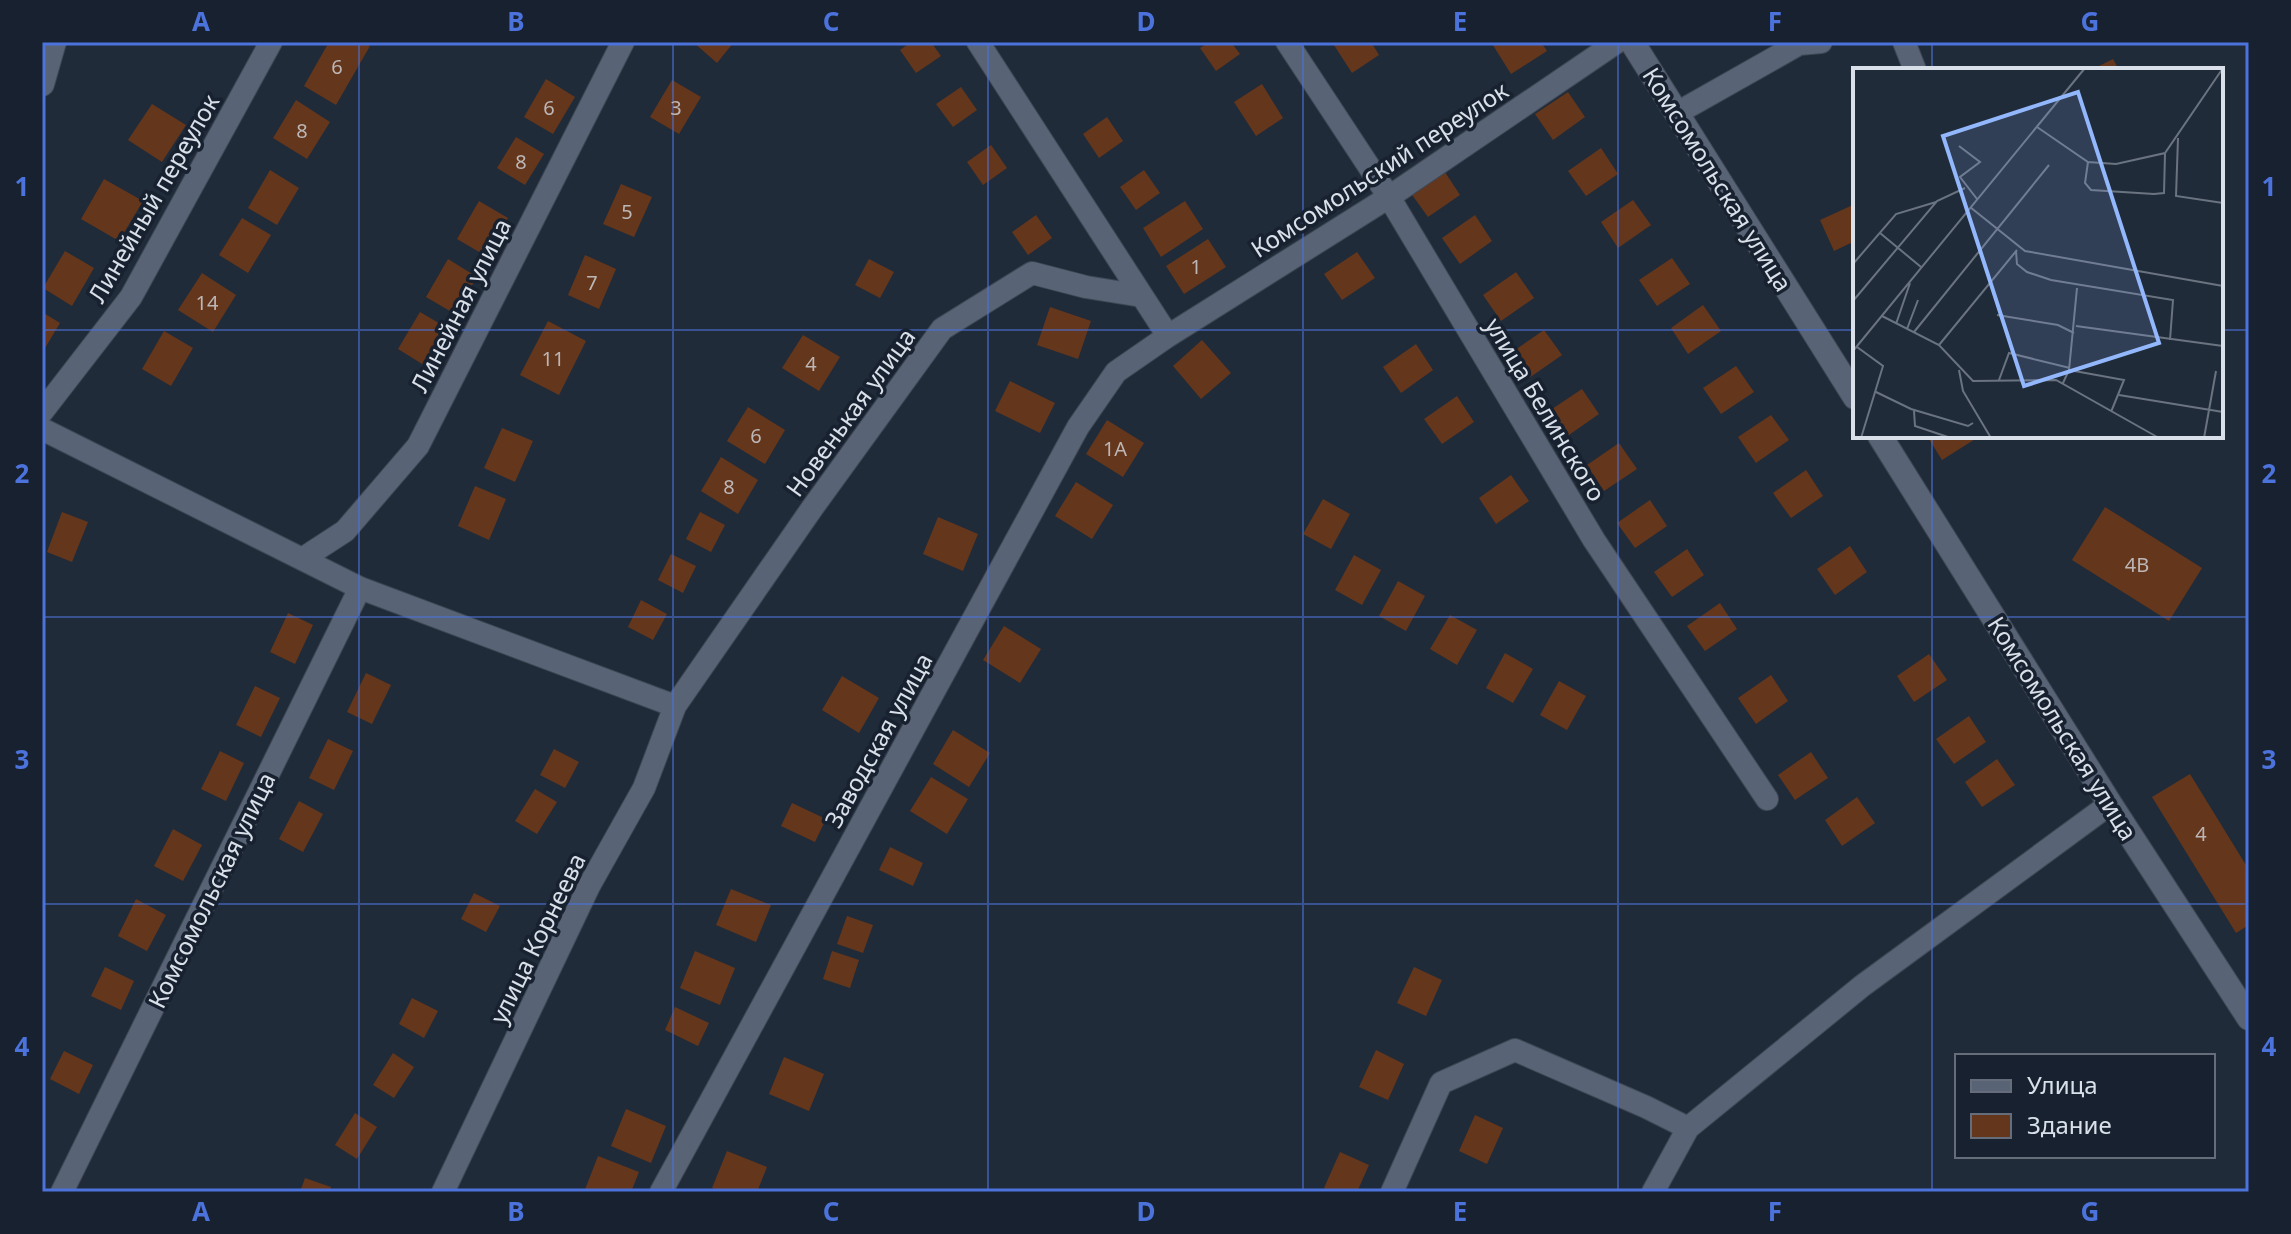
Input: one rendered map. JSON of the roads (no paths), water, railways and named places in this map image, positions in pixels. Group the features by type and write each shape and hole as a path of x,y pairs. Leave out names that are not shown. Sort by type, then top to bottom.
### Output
{"street":[{"path":"42,84 54,42"},
{"name":"Линейный переулок","path":"42,412 131,297 271,42"},
{"name":"Линейная улица","path":"302,559 345,531 418,446 623,42"},
{"path":"978,42 1168,336"},
{"name":"улица Белинского","path":"1287,42 1389,197 1594,540 1767,799"},
{"name":"Комсомольский переулок","path":"1168,336 1389,197 1617,42"},
{"name":"Комсомольская улица","path":"1632,42 1853,394"},
{"path":"1904,42 1914,68"},
{"path":"1677,113 1806,43"},
{"name":"Новенькая улица","path":"675,706 942,329 1032,273 1086,287 1142,296"},
{"name":"Заводская улица","path":"661,1192 1078,427 1116,372 1168,336"},
{"path":"42,429 360,588 675,706"},
{"name":"Комсомольская улица","path":"1881,438 2110,804 2249,1018"},
{"name":"Комсомольская улица","path":"62,1192 360,588"},
{"name":"улица Корнеева","path":"443,1192 589,886 644,788 675,706"},
{"path":"1653,1192 1688,1128 1862,986 2110,804"},
{"path":"1392,1192 1441,1083 1515,1050 1688,1128"}]}
